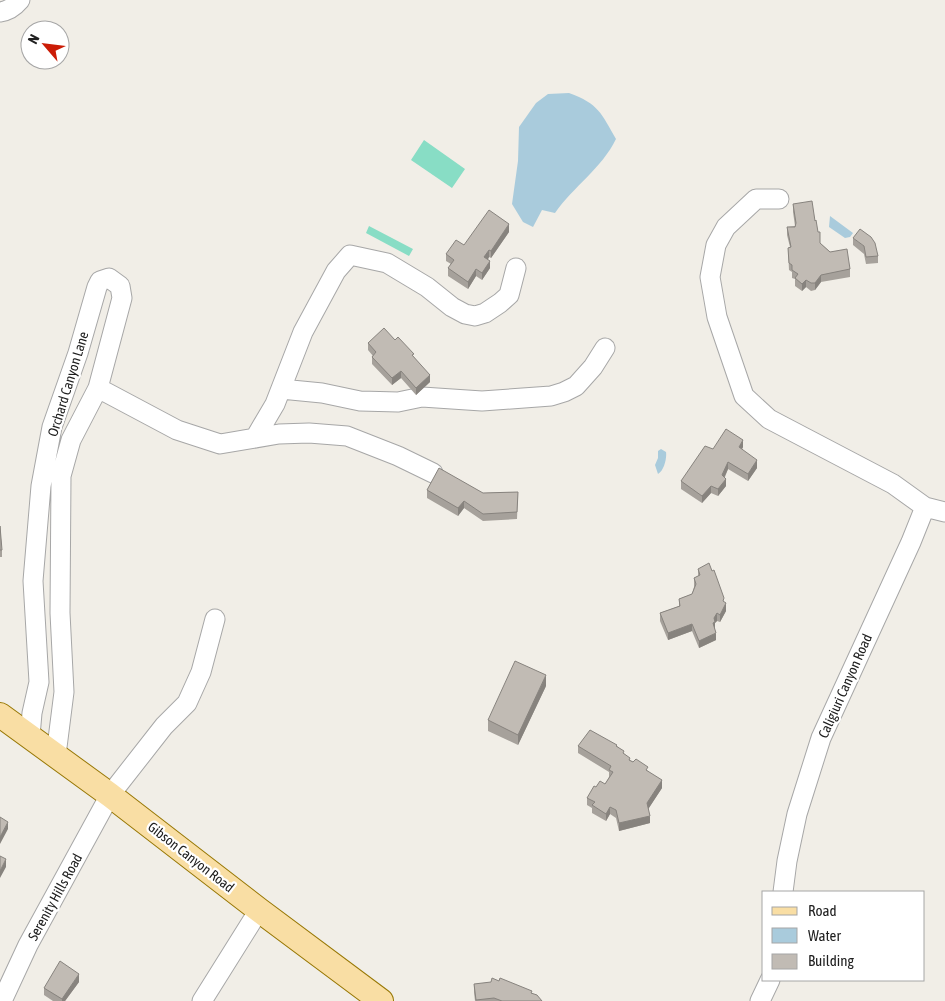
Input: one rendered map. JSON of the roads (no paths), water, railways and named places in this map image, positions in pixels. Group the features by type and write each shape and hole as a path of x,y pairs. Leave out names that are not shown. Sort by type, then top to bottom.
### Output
{"main road":[{"name":"Gibson Canyon Road","path":"0,715 110,795 381,1001"}],"street":[{"path":"0,12 5,12 20,0"},
{"path":"779,199 756,199 726,227 716,245 710,277 716,317 744,396 768,419 892,484 925,507 945,512"},
{"path":"256,438 275,404 303,332 336,271 350,254 387,264 426,287 452,307 465,314 476,316 485,313 509,295 516,268"},
{"name":"Orchard Canyon Lane","path":"30,736 32,713 39,682 33,581 41,486 52,427 78,352 97,287 100,281 109,278 120,286 122,298 98,388 71,440 61,476 60,613 64,692 56,755"},
{"path":"281,389 322,393 360,401 398,402 422,397 482,400 551,396 576,386 593,367 605,348"},
{"path":"98,388 176,430 220,444 280,434 309,433 347,436 398,456 433,473"},
{"name":"Caligiuri Canyon Road","path":"783,891 787,861 797,814 821,738 911,542 925,507"},
{"name":"Serenity Hills Road","path":"2,1001 28,946 110,795 164,726 187,703 201,672 215,618"},
{"path":"202,1001 259,910"},
{"path":"760,1001 770,981"}],"water":[{"path":"569,93 587,101 598,110 616,139 603,159 555,213 542,210 533,227 523,222 512,204 518,161 519,127 536,103 548,94"},
{"path":"830,216 853,233 850,237 845,238 829,227"},
{"path":"661,449 666,452 666,458 658,474 655,465 658,451"}]}
